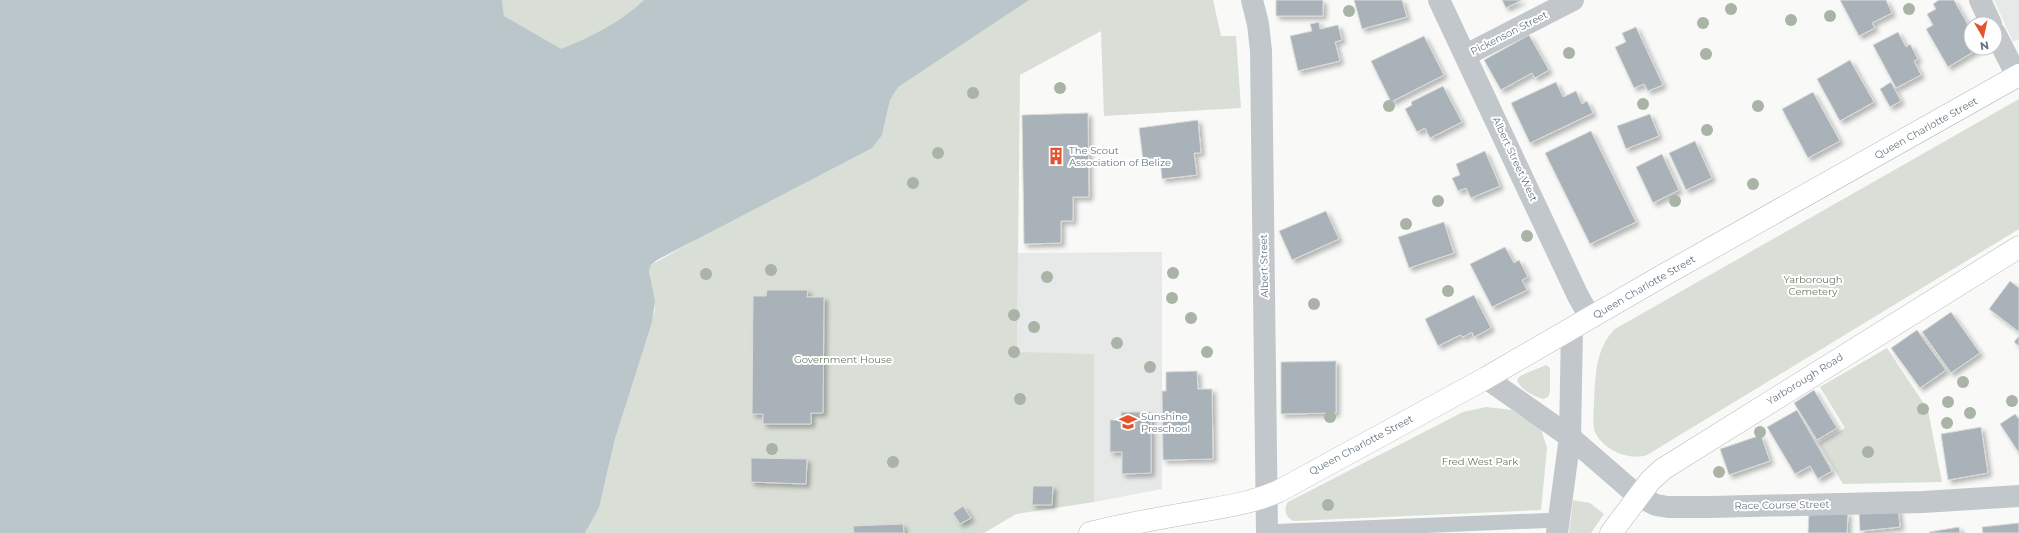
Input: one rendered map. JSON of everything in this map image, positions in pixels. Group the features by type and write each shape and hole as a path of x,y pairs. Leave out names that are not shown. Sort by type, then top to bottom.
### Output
{"main road":[{"name":"Queen Charlotte Street","path":"1090,533 1131,523 1222,507 1268,496 1486,378 2018,76"},
{"name":"Yarborough Road","path":"1611,533 1650,481 1678,458 2019,247"}],"street":[{"name":"Albert Street","path":"1252,0 1258,24 1261,51 1268,496 1267,533"},
{"name":"Albert Street West","path":"1439,0 1578,296 1590,318"},
{"name":"Pickenson Street","path":"1466,55 1573,0"},
{"path":"1980,0 1987,16"},
{"path":"2003,48 2018,76"},
{"path":"1558,526 1570,437 1572,329"},
{"name":"Race Course Street","path":"1486,378 1570,437 1638,496 1656,505 1668,507 1923,502 2019,496"}],"lane":[{"path":"1267,533 1558,526"}],"shaded area":[{"path":"0,0 502,0 504,16 561,49 605,28 635,8 644,0 1029,0 898,87 890,100 882,135 872,148 657,260 651,265 649,271 655,301 652,322 615,439 599,508 585,533 0,533"},
{"path":"1994,0 2019,0 2019,39 2013,42 2003,20 2003,16 2001,16"},
{"name":"Sunshine Preschool","path":"1162,252 1162,489 1094,502 1094,354 1017,353 1018,253"}],"green space":[{"path":"502,0 644,0 635,8 605,28 584,40 561,50 504,16"},
{"name":"Government House","path":"979,0 1213,0 1221,36 1236,36 1241,108 1104,116 1101,31 1020,75 1017,352 1094,354 1094,502 1016,514 984,533 585,533 599,508 615,439 655,310 649,271 651,265 882,135 889,104 874,112"},
{"name":"Yarborough Cemetery","path":"2019,99 2019,229 1647,455 1625,455 1610,449 1599,438 1595,432 1593,421 1596,372 1600,354 1608,337 1615,329"},
{"path":"1887,348 1928,410 1942,482 1843,484 1819,443 1845,428 1820,387"},
{"path":"1546,365 1550,368 1550,392 1548,397 1543,399 1528,392 1517,380 1520,376"},
{"name":"Fred West Park","path":"1486,407 1512,410 1541,429 1547,448 1541,510 1294,521 1287,516 1286,505 1288,502 1463,412"},
{"path":"1573,500 1590,503 1604,514 1591,533 1569,533"}],"building":[{"path":"1276,0 1323,0 1323,16 1276,16"},
{"path":"1354,0 1402,0 1407,17 1362,29"},
{"path":"1502,0 1522,0 1506,8"},
{"path":"1840,0 1886,0 1892,13 1872,23 1875,28 1859,36"},
{"path":"1939,0 1954,0 1963,16 1963,56 1967,56 1948,67 1926,29 1933,25 1927,14 1936,9 1933,4"},
{"path":"1319,22 1320,29 1338,25 1342,40 1335,42 1340,61 1298,71 1290,36 1312,31 1310,24"},
{"path":"1636,27 1663,85 1648,91 1644,84 1634,88 1615,47 1626,42 1622,33"},
{"path":"1898,32 1906,47 1910,44 1918,59 1914,61 1921,75 1896,88 1873,45"},
{"path":"1529,35 1549,70 1535,78 1532,73 1501,90 1484,60"},
{"path":"1424,36 1444,75 1391,102 1371,61"},
{"path":"1850,60 1874,102 1840,121 1817,79"},
{"path":"1556,82 1563,97 1576,91 1582,104 1587,101 1593,113 1530,143 1511,103"},
{"path":"1891,82 1901,101 1890,107 1880,89"},
{"path":"1443,86 1462,122 1430,138 1425,128 1417,132 1405,109 1412,105 1411,102"},
{"path":"1813,92 1840,141 1808,158 1782,109"},
{"name":"The Scout Association of Belize","path":"1088,113 1089,197 1073,197 1073,221 1061,221 1061,243 1024,244 1022,115"},
{"path":"1650,114 1659,136 1626,149 1617,126"},
{"path":"1198,120 1201,153 1194,153 1197,175 1162,179 1160,157 1143,160 1139,128"},
{"path":"1591,131 1636,222 1590,244 1545,153"},
{"path":"1695,141 1712,178 1686,190 1669,153"},
{"path":"1485,151 1500,186 1471,198 1466,188 1458,191 1452,178 1460,175 1456,164"},
{"path":"1662,154 1679,190 1653,203 1636,167"},
{"path":"1326,211 1339,239 1292,260 1279,231"},
{"path":"1444,222 1454,253 1409,268 1398,237"},
{"path":"1505,247 1514,263 1519,260 1528,277 1522,280 1527,290 1492,307 1470,264"},
{"path":"2010,281 2019,288 2019,332 1989,309"},
{"path":"767,290 808,290 807,297 824,297 823,413 811,413 811,424 763,424 763,414 752,414 753,296 766,296"},
{"path":"1474,295 1491,328 1474,337 1472,332 1463,337 1460,335 1438,346 1425,319"},
{"path":"1951,312 1980,353 1951,373 1922,332"},
{"path":"1917,330 1946,370 1920,388 1891,348"},
{"path":"2019,336 2019,346 2014,342"},
{"path":"1336,361 1336,413 1281,414 1281,362"},
{"path":"1197,371 1198,389 1212,389 1213,459 1163,460 1162,391 1166,391 1166,372"},
{"path":"1814,390 1837,428 1817,440 1794,403"},
{"path":"1797,410 1832,471 1818,479 1810,466 1795,474 1767,427"},
{"path":"1121,412 1151,412 1151,473 1122,474 1122,452 1110,452 1110,420 1121,420"},
{"path":"2015,414 2019,419 2019,453 2000,424"},
{"path":"1981,427 1988,473 1948,480 1941,434"},
{"path":"1761,435 1770,461 1729,475 1720,449"},
{"path":"751,458 807,459 806,484 751,482"},
{"path":"1033,486 1053,486 1052,505 1032,505"},
{"path":"963,506 971,518 960,524 953,513"},
{"path":"1898,508 1900,527 1860,531 1859,512"},
{"path":"1809,513 1848,513 1847,533 1808,533"},
{"path":"2019,523 2019,533 1983,533 1982,527"},
{"path":"903,524 904,533 854,533 853,526"},
{"path":"1959,527 1960,533 1929,532"}],"place":[{"name":"The Scout Association of Belize","path":"1056,156"},
{"name":"Sunshine Preschool","path":"1128,422"}]}
